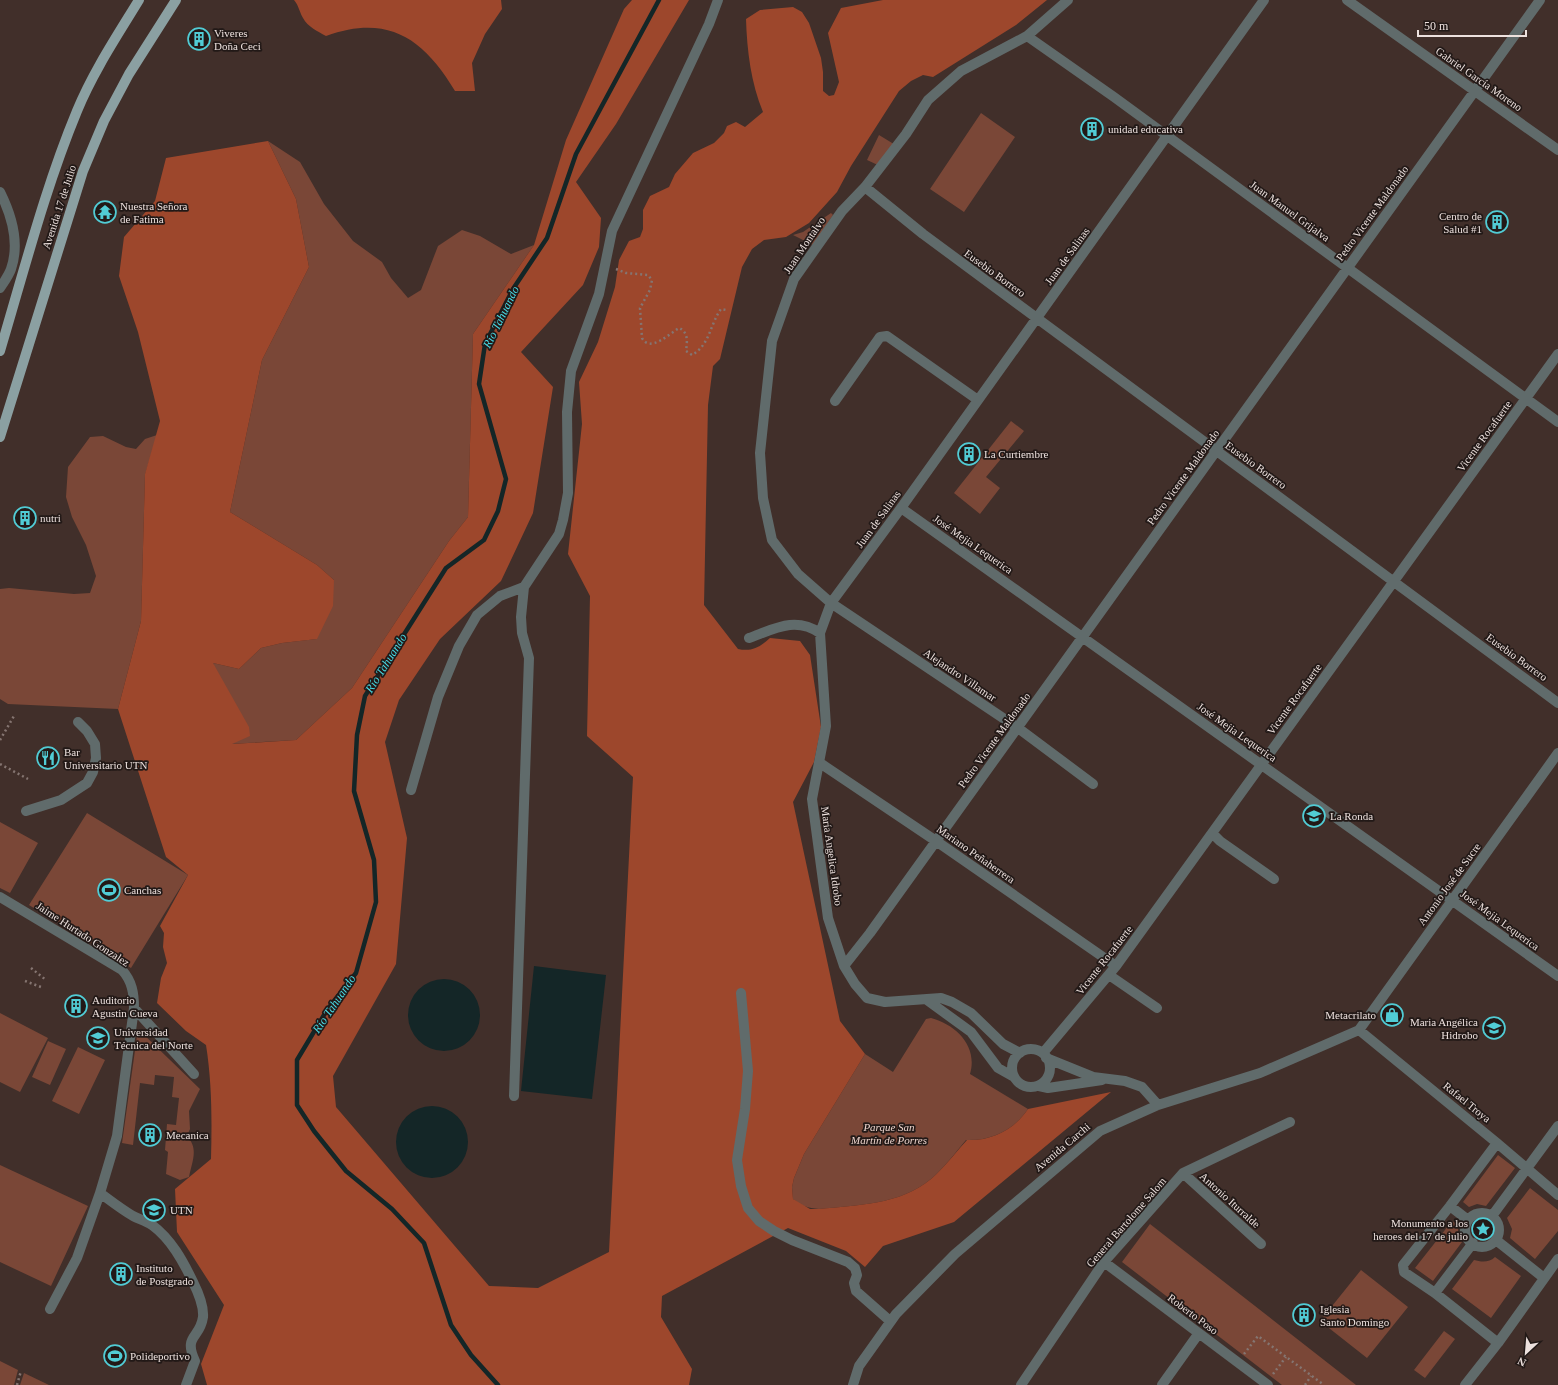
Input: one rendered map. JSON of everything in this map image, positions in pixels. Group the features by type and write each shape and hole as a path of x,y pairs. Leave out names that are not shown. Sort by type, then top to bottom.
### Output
{"main road":[{"name":"Avenida 17 de Julio","path":"0,351 60,154 78,110 102,60 139,0"},
{"name":"Avenida 17 de Julio","path":"0,437 83,171 104,121 129,74 176,0"}],"street":[{"path":"514,1096 529,658 522,633 521,617 524,587 559,534 563,520 568,493 567,412 571,371 599,294 612,231 709,24 718,0"},
{"name":"Juan Montalvo","path":"831,603 798,574 772,540 763,498 760,453 772,341 794,279 842,211 865,187 906,134 928,100 961,71 1027,36 1068,0"},
{"name":"Juan de Salinas","path":"831,603 901,508 1264,0"},
{"name":"Gabriel García Moreno","path":"1347,0 1558,150"},
{"name":"Pedro Vicente Maldonado","path":"844,966 870,933 1018,728 1540,0"},
{"name":"Juan Manuel Grijalva","path":"1027,36 1167,136 1558,422"},
{"name":"Eusebio Borrero","path":"865,187 923,234 1558,702"},
{"path":"0,192 8,208 14,229 15,249 11,270 0,288"},
{"path":"835,401 880,336 887,336 978,400"},
{"name":"Vicente Rocafuerte","path":"1045,1055 1116,966 1558,354"},
{"name":"José Mejia Lequerica","path":"901,508 1558,976"},
{"path":"411,790 438,697 459,646 477,615 500,596 524,587"},
{"name":"María Angelica Idrobo","path":"831,603 820,633 826,726 812,799 828,918 844,966 866,998 885,1002 941,998 963,1008 1003,1044 1020,1053"},
{"name":"Alejandro Villamar","path":"831,603 1018,728 1093,784"},
{"path":"749,638 787,624 812,628 820,633"},
{"path":"26,811 61,800 87,783 93,772 96,758 95,744 88,731 78,722"},
{"name":"Antonio José de Sucre","path":"1359,1030 1558,753"},
{"name":"Mariano Peñaherrera","path":"820,763 936,841 1116,966"},
{"path":"1212,833 1220,841 1274,879"},
{"name":"Jaime Hurtado Gonzalez","path":"0,896 122,970 128,977 132,987 134,1008 117,1136 100,1193 76,1258 50,1309"},
{"path":"1109,975 1157,1008"},
{"path":"741,993 748,1071 745,1109 737,1160 741,1186 748,1208 759,1221 774,1231 792,1240 848,1262 855,1268 857,1275 854,1283 856,1291 890,1321"},
{"path":"926,1000 971,1032 998,1068 1014,1077 1023,1085 1048,1088 1078,1085 1106,1079"},
{"path":"134,1008 194,1074"},
{"name":"Avenida Carchi","path":"853,1385 859,1366 890,1321 955,1254 1100,1131 1158,1105 1260,1073 1359,1030"},
{"name":"Rafael Troya","path":"1359,1030 1527,1167 1558,1195"},
{"path":"1014,1077 1012,1066 1014,1060 1020,1053 1029,1049 1069,1065 1084,1073 1142,1086 1158,1105"},
{"path":"1039,1086 1050,1074 1050,1067 1045,1055"},
{"name":"General Bartolome Salom","path":"1021,1385 1104,1262 1183,1174 1290,1122"},
{"path":"1492,1216 1558,1126"},
{"path":"1497,1143 1450,1206 1403,1265 1404,1272 1435,1293 1498,1343"},
{"name":"Antonio Iturralde","path":"1183,1174 1262,1244"},
{"path":"100,1193 132,1215 152,1225 169,1241 183,1263 199,1294 203,1316 199,1328 191,1339 189,1349 195,1361 186,1385"},
{"path":"1450,1206 1468,1220"},
{"path":"1479,1214 1492,1216 1497,1222 1499,1229 1496,1240 1486,1246 1473,1244 1466,1234 1468,1220 1479,1214"},
{"path":"1496,1240 1544,1278"},
{"path":"1435,1293 1473,1244"},
{"path":"1465,1385 1498,1343 1558,1259"},
{"name":"Roberto Poso","path":"1104,1262 1267,1384"},
{"path":"1162,1385 1199,1333"}],"path":[{"path":"605,264 626,273 648,274 652,280 650,290 640,308 642,338 644,342 649,344 655,343 679,328 683,329 686,335 686,352 692,355 709,337 717,314 721,309 726,310"},
{"path":"0,740 14,716"},
{"path":"0,764 28,779"},
{"path":"31,968 46,980"},
{"path":"25,980 40,987"},
{"path":"1238,1362 1258,1336 1324,1385"},
{"path":"1267,1384 1286,1357"},
{"path":"18,1385 22,1372"},
{"path":"1305,1385 1311,1376"}],"green space":[{"path":"981,113 1015,137 964,212 930,189"},
{"path":"879,135 897,146 880,166 867,160"},
{"path":"268,141 300,162 324,204 353,241 382,262 391,278 408,298 421,290 438,246 462,230 480,236 511,254 534,245 473,334 468,517 449,541 352,688 296,740 230,744 213,663 239,669 261,648 282,643 316,639 334,580 317,565 230,512 262,360 309,267 296,199"},
{"path":"831,213 833,215 813,245 793,235 803,232"},
{"path":"1011,421 1024,431 986,477 1000,488 980,514 954,493"},
{"path":"157,435 145,475 141,621 118,709 8,704 0,699 0,589 9,588 74,594 90,593 96,576 86,545 72,517 66,497 68,467 90,437 103,436 126,447 136,449 145,439"},
{"name":"Canchas","path":"87,813 188,875 131,968 29,905"},
{"path":"0,822 38,843 10,893 0,888"},
{"path":"0,1013 48,1038 20,1092 0,1082"},
{"name":"Parque San Martín de Porres","path":"931,1018 949,1026 963,1038 971,1055 972,1064 970,1074 1028,1109 1016,1123 1001,1133 984,1139 966,1140 936,1175 919,1188 906,1194 892,1199 863,1205 819,1209 805,1206 793,1199 792,1187 794,1178 804,1154 865,1054 893,1072 926,1019"},
{"path":"138,1029 200,1089 189,1111 190,1129 187,1136 191,1141 194,1150 193,1160 189,1177 180,1180 166,1174 168,1152 165,1150 167,1124 176,1125 179,1098 172,1097 174,1077 155,1075 154,1085 140,1083 133,1145 122,1143"},
{"path":"48,1041 66,1049 50,1085 32,1077"},
{"path":"78,1047 105,1060 79,1114 52,1101"},
{"path":"1498,1155 1515,1168 1486,1206 1477,1204 1469,1207 1463,1202"},
{"path":"0,1165 88,1206 51,1286 0,1262"},
{"path":"1530,1188 1558,1210 1558,1231 1535,1259 1510,1238 1512,1229 1507,1218"},
{"path":"1452,1221 1458,1225 1458,1234 1462,1242 1433,1281 1415,1268"},
{"path":"1150,1224 1356,1385 1282,1385 1122,1262"},
{"path":"1495,1257 1521,1276 1491,1318 1452,1289 1474,1260 1485,1262"},
{"path":"1361,1270 1408,1307 1367,1358 1320,1321"},
{"path":"1444,1331 1455,1339 1425,1378 1414,1370"},
{"path":"0,1361 18,1370 14,1385 0,1385"},
{"path":"24,1373 49,1385 20,1385"}],"shaded area":[{"path":"294,0 501,0 502,9 485,34 472,63 475,91 455,91 430,57 402,35 386,30 368,28 348,30 326,36 307,24"},
{"path":"632,0 689,0 616,124 576,182 601,218 599,247 583,285 521,352 553,387 533,513 501,581 440,639 399,700 385,742 407,838 396,964 333,1076 336,1107 489,1286 538,1288 609,1252 633,777 587,736 590,596 568,554 582,424 579,382 598,342 615,287 619,260 629,241 640,237 643,229 643,210 650,196 669,187 675,174 693,153 714,143 724,133 727,126 736,122 745,127 763,112 755,90 750,67 746,19 760,10 793,7 802,12 809,23 821,58 823,91 829,96 834,95 839,82 828,33 841,8 883,0 1047,0 1016,25 933,77 923,75 911,81 899,91 851,166 837,192 809,223 786,237 764,240 752,249 742,267 720,359 713,366 708,405 704,605 738,649 748,650 756,648 770,638 800,641 810,655 821,727 814,762 793,802 840,1021 865,1054 804,1154 794,1178 792,1187 793,1199 810,1209 819,1209 863,1205 892,1199 919,1188 931,1179 967,1140 985,1139 1001,1133 1016,1123 1028,1109 1111,1092 954,1222 883,1246 865,1267 846,1251 788,1228 662,1296 661,1317 692,1369 689,1385 207,1385 201,1364 224,1305 177,1232 175,1189 211,1159 211,1102 208,1059 206,1045 186,1031 157,1003 161,978 167,963 163,947 164,933 160,926 188,875 166,857 118,709 141,621 145,474 160,421 138,332 119,276 124,237 155,201 166,158 268,141 296,199 309,267 262,360 230,512 317,565 334,580 333,606 317,639 282,643 261,648 239,669 213,663 249,727 250,736 232,744 296,740 352,688 449,541 468,517 473,334 534,245 566,140 624,9"},
{"path":"534,966 606,975 592,1099 521,1091"},
{"path":"444,979 458,982 470,989 477,1001 480,1015 477,1029 470,1041 458,1048 444,1051 430,1048 418,1041 411,1029 408,1015 411,1001 418,989 430,982"},
{"path":"432,1106 446,1109 458,1116 465,1128 468,1142 465,1156 458,1168 446,1175 432,1178 418,1175 406,1168 399,1156 396,1142 399,1128 406,1116 418,1109"}],"waterway":[{"name":"Río Tahuando","path":"498,1385 471,1355 451,1325 424,1243 392,1209 346,1171 314,1131 297,1105 297,1060 327,1010 356,973 376,902 374,860 354,791 357,735 365,696 446,568 484,540 498,511 506,479 479,384 485,344 513,289 547,238 576,154 659,0"}],"place":[{"name":"Viveres Doña Ceci","path":"199,39"},
{"name":"unidad educativa","path":"1092,129"},
{"name":"Nuestra Señora de Fatima","path":"105,212"},
{"name":"Centro de Salud #1","path":"1497,222"},
{"name":"La Curtiembre","path":"969,454"},
{"name":"nutri","path":"25,518"},
{"name":"Bar Universitario UTN","path":"48,758"},
{"name":"La Ronda","path":"1314,816"},
{"name":"Canchas","path":"109,890"},
{"name":"Auditorio Agustin Cueva","path":"76,1006"},
{"name":"Metacrilato","path":"1392,1015"},
{"name":"Maria Angélica Hidrobo","path":"1494,1028"},
{"name":"Universidad Técnica del Norte","path":"98,1038"},
{"name":"Mecanica","path":"150,1135"},
{"name":"UTN","path":"154,1210"},
{"name":"Monumento a los heroes del 17 de julio","path":"1483,1229"},
{"name":"Instituto de Postgrado","path":"121,1274"},
{"name":"Iglesia Santo Domingo","path":"1304,1315"},
{"name":"Polideportivo","path":"115,1356"}]}
